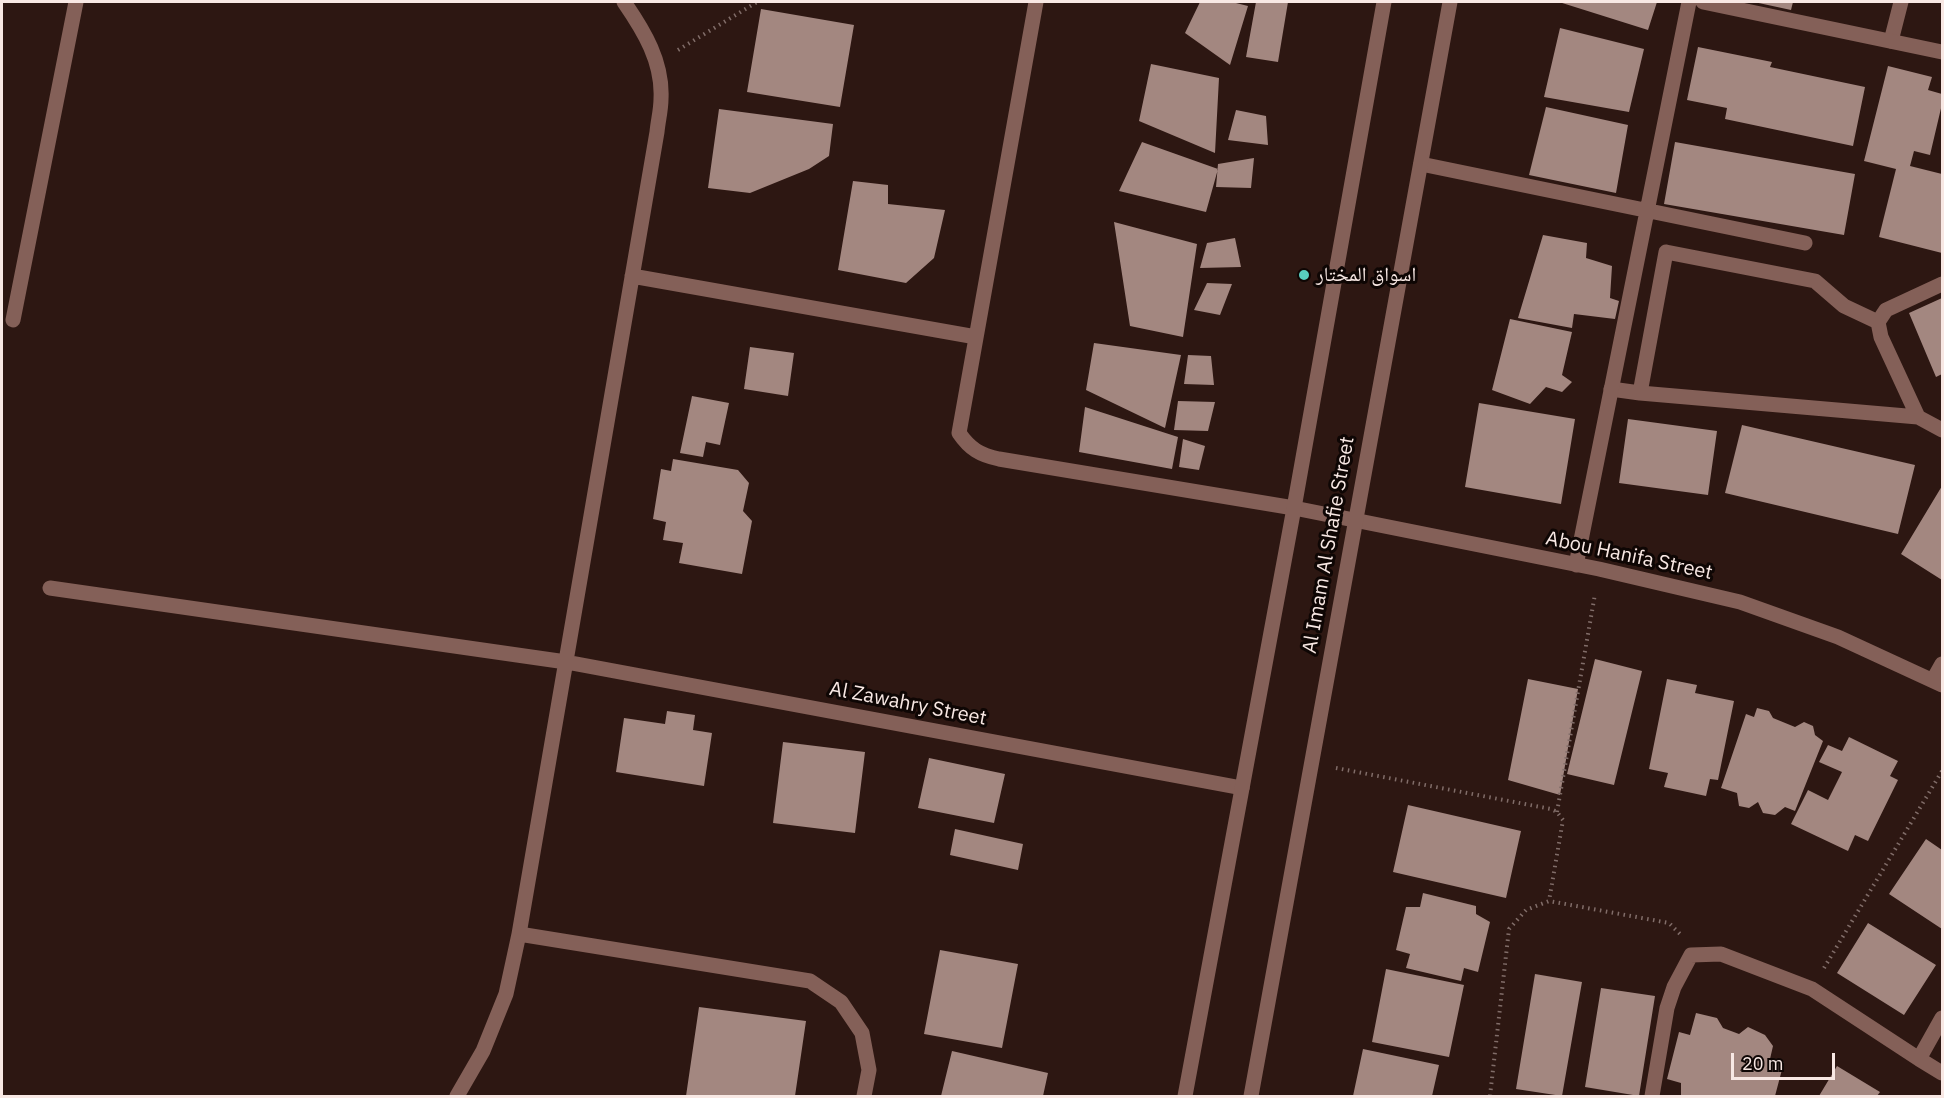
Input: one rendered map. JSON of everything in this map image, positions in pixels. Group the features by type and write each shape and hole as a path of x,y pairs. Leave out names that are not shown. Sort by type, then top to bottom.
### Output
{"street":[{"path":"13,320 76,2"},
{"path":"457,1096 483,1051 506,994 519,934 662,98 657,63 644,30 624,2"},
{"path":"632,276 976,337 1036,2"},
{"name":"Al Imam Al Shafie Street","path":"1185,1096 1294,508 1384,2"},
{"name":"Al Imam Al Shafie Street","path":"1251,1096 1450,2"},
{"path":"1576,565 1689,2"},
{"path":"1703,2 1942,52"},
{"path":"1891,41 1901,2"},
{"path":"1420,164 1805,243"},
{"path":"1640,393 1666,252 1815,280 1844,306 1878,322"},
{"path":"1918,417 1881,337 1878,322 1886,310 1942,284"},
{"name":"Abou Hanifa Street","path":"976,337 959,433 969,447 982,456 1294,508 1599,569 1740,602 1838,637 1938,682"},
{"path":"1611,389 1918,417 1942,430"},
{"name":"Al Zawahry Street","path":"50,588 566,662 1242,788"},
{"path":"1938,682 1942,664"},
{"path":"519,934 810,981 841,1002 862,1034 869,1070 864,1096"},
{"path":"1652,1096 1667,1008 1674,987 1691,955 1721,954 1812,989 1942,1073"},
{"path":"1918,1059 1942,1018"}],"path":[{"path":"657,63 757,2"},
{"path":"1557,812 1599,569"},
{"path":"1311,764 1557,812 1563,820 1549,901"},
{"path":"1812,989 1942,771"},
{"path":"1490,1096 1509,930 1526,910 1549,901 1669,923 1683,937 1691,955"}],"building":[{"path":"1200,2 1232,2 1248,6 1230,65 1185,33"},
{"path":"1256,2 1288,2 1278,62 1246,57"},
{"path":"1559,2 1657,2 1648,30"},
{"path":"1754,2 1793,2 1791,10"},
{"path":"761,9 854,25 840,107 747,92"},
{"path":"1560,28 1644,49 1629,112 1544,97"},
{"path":"1698,47 1772,62 1770,67 1865,87 1853,146 1725,119 1727,108 1687,100"},
{"path":"1151,64 1219,78 1215,153 1139,121"},
{"path":"1888,66 1932,77 1928,90 1942,94 1942,104 1930,155 1914,151 1910,166 1942,174 1942,253 1879,237 1896,169 1864,161"},
{"path":"1546,107 1628,125 1616,193 1529,175"},
{"path":"719,109 833,124 829,156 809,169 750,193 708,188"},
{"path":"1236,110 1266,116 1268,145 1228,140"},
{"path":"1142,142 1218,169 1206,212 1119,191"},
{"path":"1675,142 1855,174 1844,235 1664,204"},
{"path":"1254,158 1251,188 1216,187 1218,164"},
{"path":"853,181 888,185 888,204 945,210 934,258 906,283 838,270"},
{"path":"1114,222 1197,244 1183,337 1130,326"},
{"path":"1543,235 1587,243 1586,258 1612,266 1610,298 1619,301 1615,319 1574,314 1572,328 1518,318"},
{"path":"1235,238 1241,267 1200,268 1207,243"},
{"path":"1207,283 1232,284 1220,315 1194,310"},
{"path":"1942,298 1942,374 1936,377 1909,313"},
{"path":"1510,319 1572,332 1562,375 1572,382 1562,392 1546,387 1530,404 1492,390"},
{"path":"1094,343 1181,355 1165,428 1086,390"},
{"path":"750,347 794,353 788,396 744,389"},
{"path":"1188,355 1211,356 1214,385 1184,384"},
{"path":"692,396 729,403 720,445 706,442 703,457 680,453"},
{"path":"1178,401 1215,402 1208,431 1174,430"},
{"path":"1479,403 1575,419 1561,504 1465,487"},
{"path":"1085,407 1178,437 1172,469 1079,452"},
{"path":"1628,419 1717,431 1708,495 1619,483"},
{"path":"1742,425 1915,465 1898,534 1725,493"},
{"path":"1183,439 1205,446 1199,470 1179,467"},
{"path":"673,459 738,470 749,483 743,511 752,521 742,574 679,563 683,543 663,540 666,522 653,519 661,469 671,471"},
{"path":"1942,486 1942,580 1901,554"},
{"path":"1595,659 1642,671 1614,785 1567,774"},
{"path":"1528,679 1578,689 1560,795 1508,780"},
{"path":"1667,679 1697,685 1695,693 1734,701 1718,780 1710,779 1706,796 1664,787 1668,773 1649,769"},
{"path":"1757,708 1769,711 1773,718 1795,727 1804,722 1813,726 1815,735 1823,741 1795,811 1785,807 1775,815 1763,813 1758,802 1749,808 1739,806 1737,793 1721,788 1746,714 1754,717"},
{"path":"667,711 695,715 693,730 712,733 704,786 616,772 624,718 665,724"},
{"path":"1849,737 1898,761 1890,776 1898,780 1868,841 1855,835 1848,851 1791,824 1808,790 1828,800 1842,772 1819,762 1828,745 1842,751"},
{"path":"783,742 865,752 855,833 773,823"},
{"path":"929,758 1005,774 994,823 918,808"},
{"path":"1408,805 1521,831 1506,898 1393,872"},
{"path":"955,829 1023,844 1018,870 950,855"},
{"path":"1926,839 1942,850 1942,929 1889,894"},
{"path":"1423,893 1476,906 1476,914 1490,922 1478,972 1464,968 1461,981 1406,968 1410,954 1396,950 1406,907 1420,907"},
{"path":"1868,923 1936,965 1904,1015 1837,973"},
{"path":"940,950 1018,964 1002,1048 924,1034"},
{"path":"1386,969 1464,985 1449,1057 1372,1042"},
{"path":"1535,974 1582,982 1562,1096 1516,1089"},
{"path":"1601,988 1655,996 1639,1096 1585,1087"},
{"path":"699,1007 806,1021 795,1096 686,1096"},
{"path":"1696,1013 1717,1018 1723,1028 1739,1034 1748,1027 1765,1035 1773,1046 1770,1059 1784,1062 1775,1096 1681,1096 1681,1083 1667,1079 1679,1032 1690,1035"},
{"path":"1363,1049 1439,1065 1432,1096 1353,1096"},
{"path":"952,1051 1048,1073 1043,1096 941,1096"},
{"path":"1837,1066 1880,1092 1877,1096 1819,1096"}],"place":[{"name":"اسواق المختار","path":"1304,275"}]}
